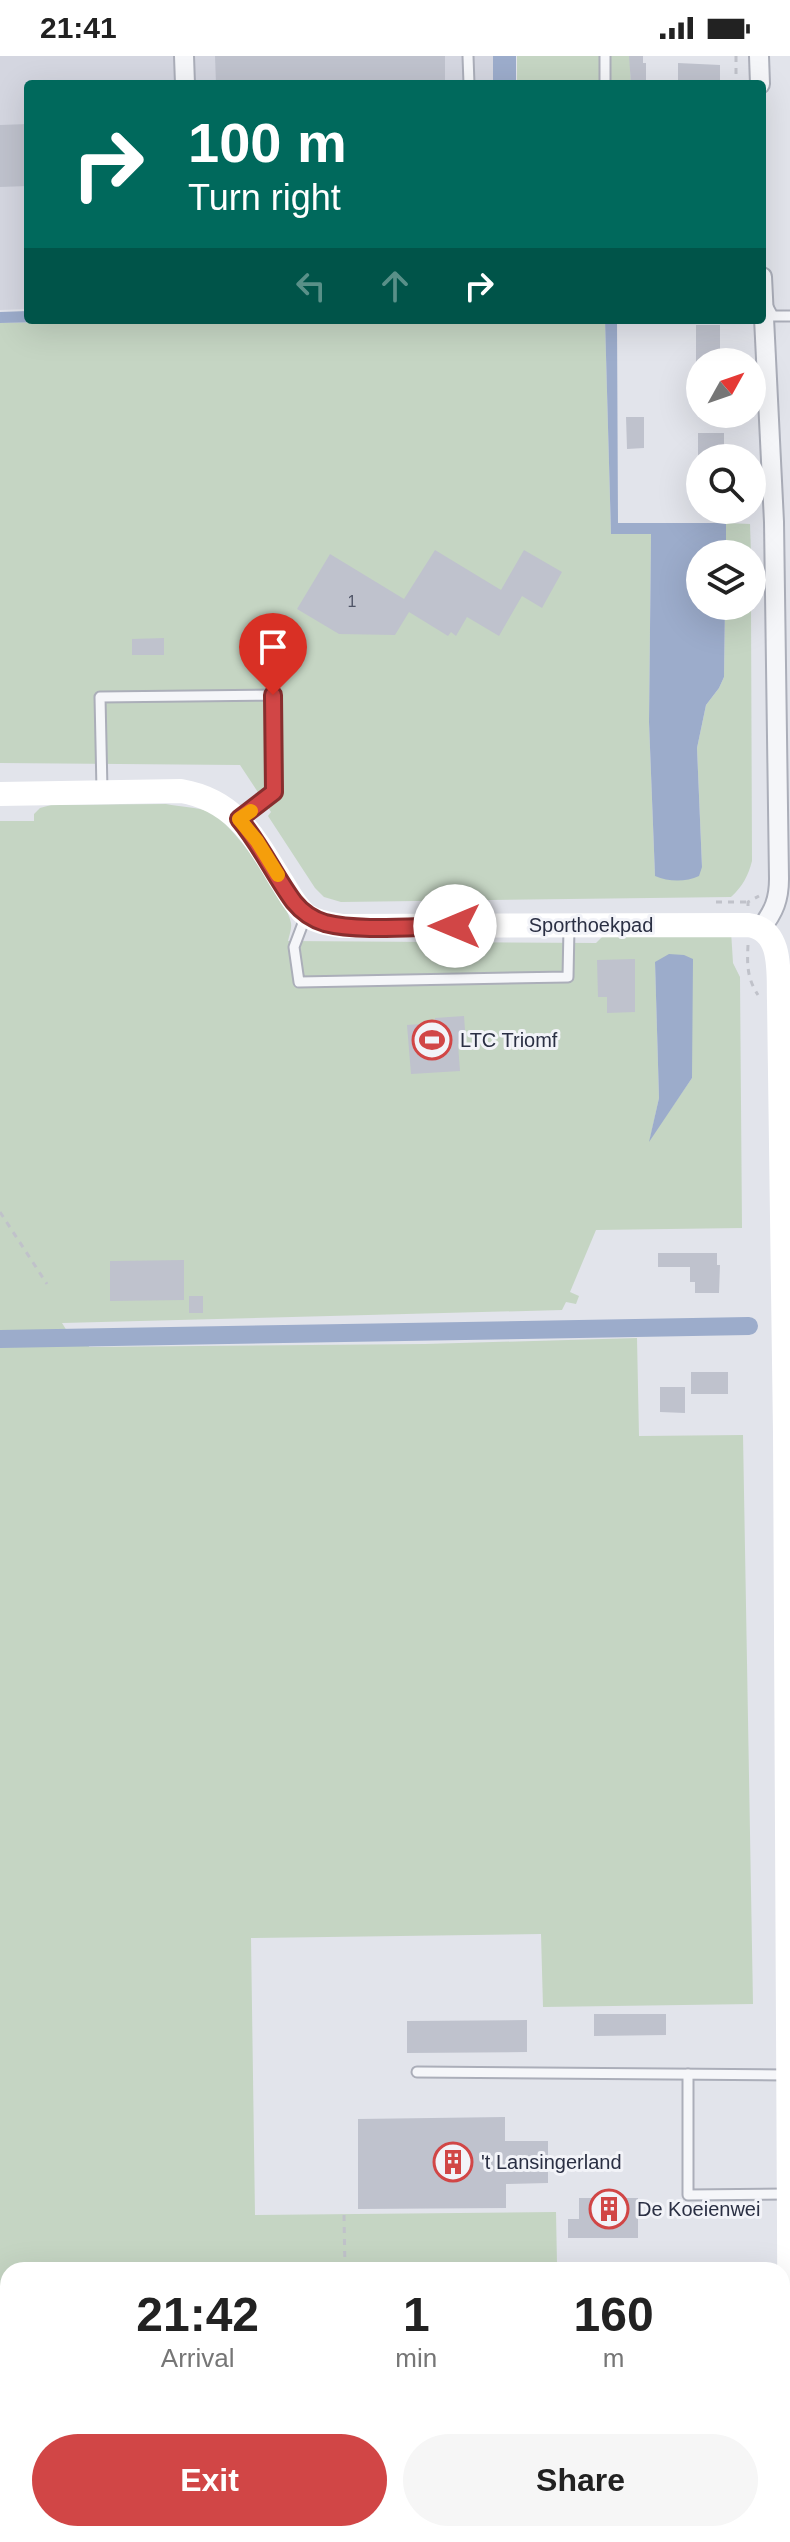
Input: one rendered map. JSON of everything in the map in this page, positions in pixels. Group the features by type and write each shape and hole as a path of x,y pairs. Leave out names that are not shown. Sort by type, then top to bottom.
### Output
{"street":[{"path":"184,56 185,80"},
{"path":"759,56 760,80"},
{"path":"765,324 782,521 779,890 774,909 761,928 774,943 777,954 779,1001 785,1433 789,2262"},
{"path":"0,794 181,791 200,794 217,802 239,819 257,841 295,903 307,915"},
{"name":"Sporthoekpad","path":"307,915 321,922 342,926 748,925 761,928"}],"lane":[{"path":"468,56 469,80"},
{"path":"605,56 605,80"},
{"path":"766,303 773,316 790,316"},
{"path":"102,793 100,697 273,695 274,792 239,819"},
{"path":"307,915 294,947 299,982 568,977 569,925"},
{"path":"417,2072 788,2075"},
{"path":"688,2074 688,2195 789,2194"}],"path":[{"path":"736,56 736,80"},
{"path":"717,902 748,902"},
{"path":"0,1212 47,1284"},
{"path":"344,2215 345,2262"}],"shaded area":[{"path":"0,56 502,56 502,80 24,80 24,309 0,310"}],"green space":[{"path":"517,56 630,56 631,80 517,80"},
{"path":"0,323 605,324 611,534 651,534 649,722 655,876 702,867 697,748 706,705 724,677 725,620 751,620 752,861 744,880 731,897 341,902 324,897 315,888 268,816 271,812 240,765 0,763"},
{"path":"726,524 750,524 751,540 726,540"},
{"path":"166,804 210,812 231,830 270,881 288,912 291,930 288,941 596,943 604,935 731,931 733,963 740,977 742,1228 596,1230 570,1292 579,1296 576,1304 566,1302 562,1310 62,1323 67,1331 89,1331 89,1347 425,1344 637,1338 639,1436 743,1435 753,2004 543,2007 541,1934 251,1938 255,2215 556,2212 557,2262 0,2262 0,821 34,821 34,814 40,808 51,805","holes":["655,962 692,1078 650,1139 659,1098"]}],"water":[{"path":"493,56 516,56 516,80 493,80"},
{"path":"24,311 24,322 0,323 0,312"},
{"path":"605,324 617,324 618,523 726,524 726,540 686,540 686,620 725,620 724,677 706,705 697,748 702,867 699,876 683,880 655,876 649,722 651,534 611,534"},
{"path":"669,954 693,959 692,1078 649,1142 659,1098 655,962"}],"building":[{"path":"215,56 445,56 445,80 216,80"},
{"path":"629,56 643,56 646,80 631,80"},
{"path":"678,63 720,65 720,80 678,80"},
{"path":"24,124 24,186 0,187 0,125"},
{"path":"696,325 720,325 720,348 696,348"},
{"path":"626,417 644,417 644,448 627,449"},
{"path":"698,433 724,433 724,444 698,444"},
{"path":"435,550 501,590 524,550 562,572 542,608 522,596 499,636 467,617 456,636 451,632 448,636 409,612 395,635 339,634 297,609 330,554 404,599"},
{"path":"164,638 164,655 132,655 132,639"},
{"path":"635,959 635,1012 607,1013 607,997 598,997 597,960"},
{"path":"464,1016 466,1044 458,1044 460,1071 411,1074 407,1025 435,1023 435,1018"},
{"path":"658,1253 717,1253 719,1293 695,1293 695,1282 690,1282 690,1267 658,1267"},
{"path":"184,1260 184,1300 110,1301 110,1261"},
{"path":"189,1296 203,1296 203,1313 189,1313"},
{"path":"691,1372 728,1372 728,1394 691,1394"},
{"path":"660,1387 685,1387 685,1413 660,1412"},
{"path":"594,2014 666,2014 666,2035 594,2036"},
{"path":"527,2020 527,2052 407,2053 407,2021"},
{"name":"'t Lansingerland","path":"505,2117 505,2141 548,2141 548,2183 506,2184 506,2208 358,2209 358,2119"},
{"name":"De Koeienwei","path":"579,2198 638,2198 638,2238 568,2238 568,2219 579,2219"}],"waterway":[{"path":"0,1339 749,1326"}],"slow traffic":[{"path":"251,811 239,819 278,875"}],"place":[{"name":"LTC Triomf","path":"432,1040"},
{"name":"'t Lansingerland","path":"453,2162"},
{"name":"De Koeienwei","path":"609,2209"}],"route":[{"path":"273,695 274,792 239,819 257,841 295,903 307,915 321,922 342,926 455,926"}]}
